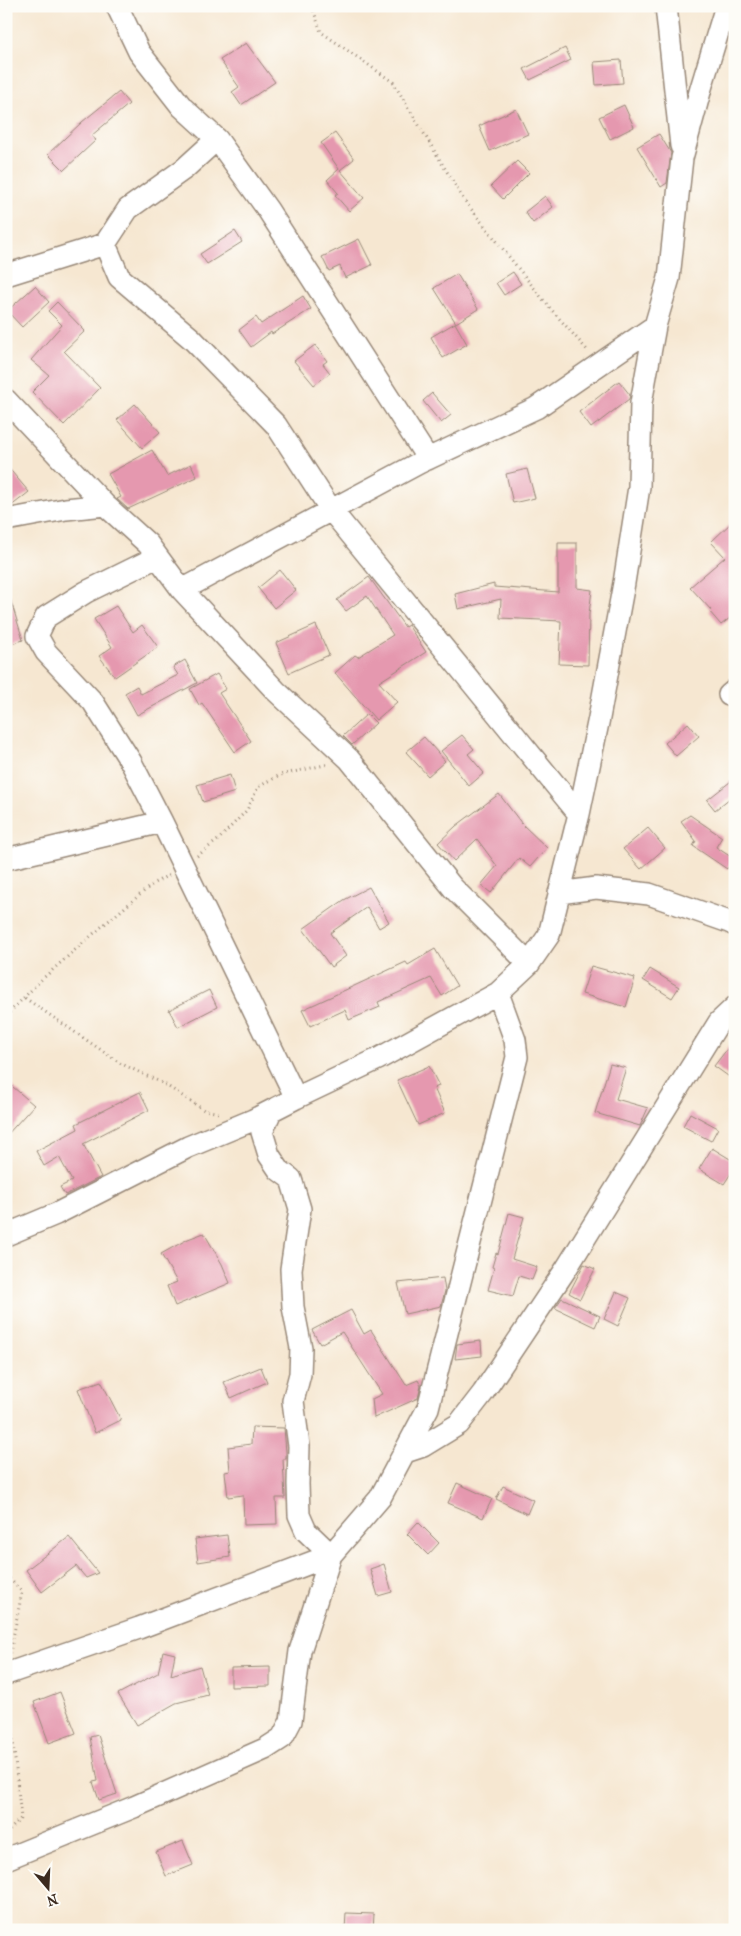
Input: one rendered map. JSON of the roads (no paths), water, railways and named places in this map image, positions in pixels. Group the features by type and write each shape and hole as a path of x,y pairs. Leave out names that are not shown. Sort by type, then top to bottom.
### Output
{"street":[{"path":"117,6 139,52 182,107 216,139 268,210 428,459"},
{"path":"666,6 682,158"},
{"path":"6,1235 56,1214 188,1147 262,1116 409,1043 498,993 529,964 549,935 579,814 612,650 639,488 641,403 656,326 669,278 682,158 726,6"},
{"path":"6,275 105,244 128,209 184,169 216,139"},
{"path":"105,244 119,277 192,339 276,426 331,510 579,814"},
{"path":"182,590 428,459 536,408 656,326"},
{"path":"6,400 105,505 148,544 182,590 276,691 349,759 453,888 529,964"},
{"path":"6,520 66,509 105,505"},
{"path":"157,557 86,592 46,617 37,636 46,652 93,702 131,762 296,1098"},
{"path":"6,859 162,822"},
{"path":"559,893 596,888 649,894 729,922 735,926"},
{"path":"6,1859 169,1792 265,1749 282,1738 291,1721 300,1651 331,1555 380,1498 428,1408 517,1056 515,1040 498,993"},
{"path":"405,1452 423,1446 459,1424 483,1393 566,1269 719,1022 735,1007"},
{"path":"262,1116 262,1132 269,1155 279,1170 291,1179 300,1209 291,1269 292,1307 301,1348 300,1374 293,1401 299,1446 299,1515 306,1531 331,1555"},
{"path":"6,1674 139,1628 331,1555"}]}
